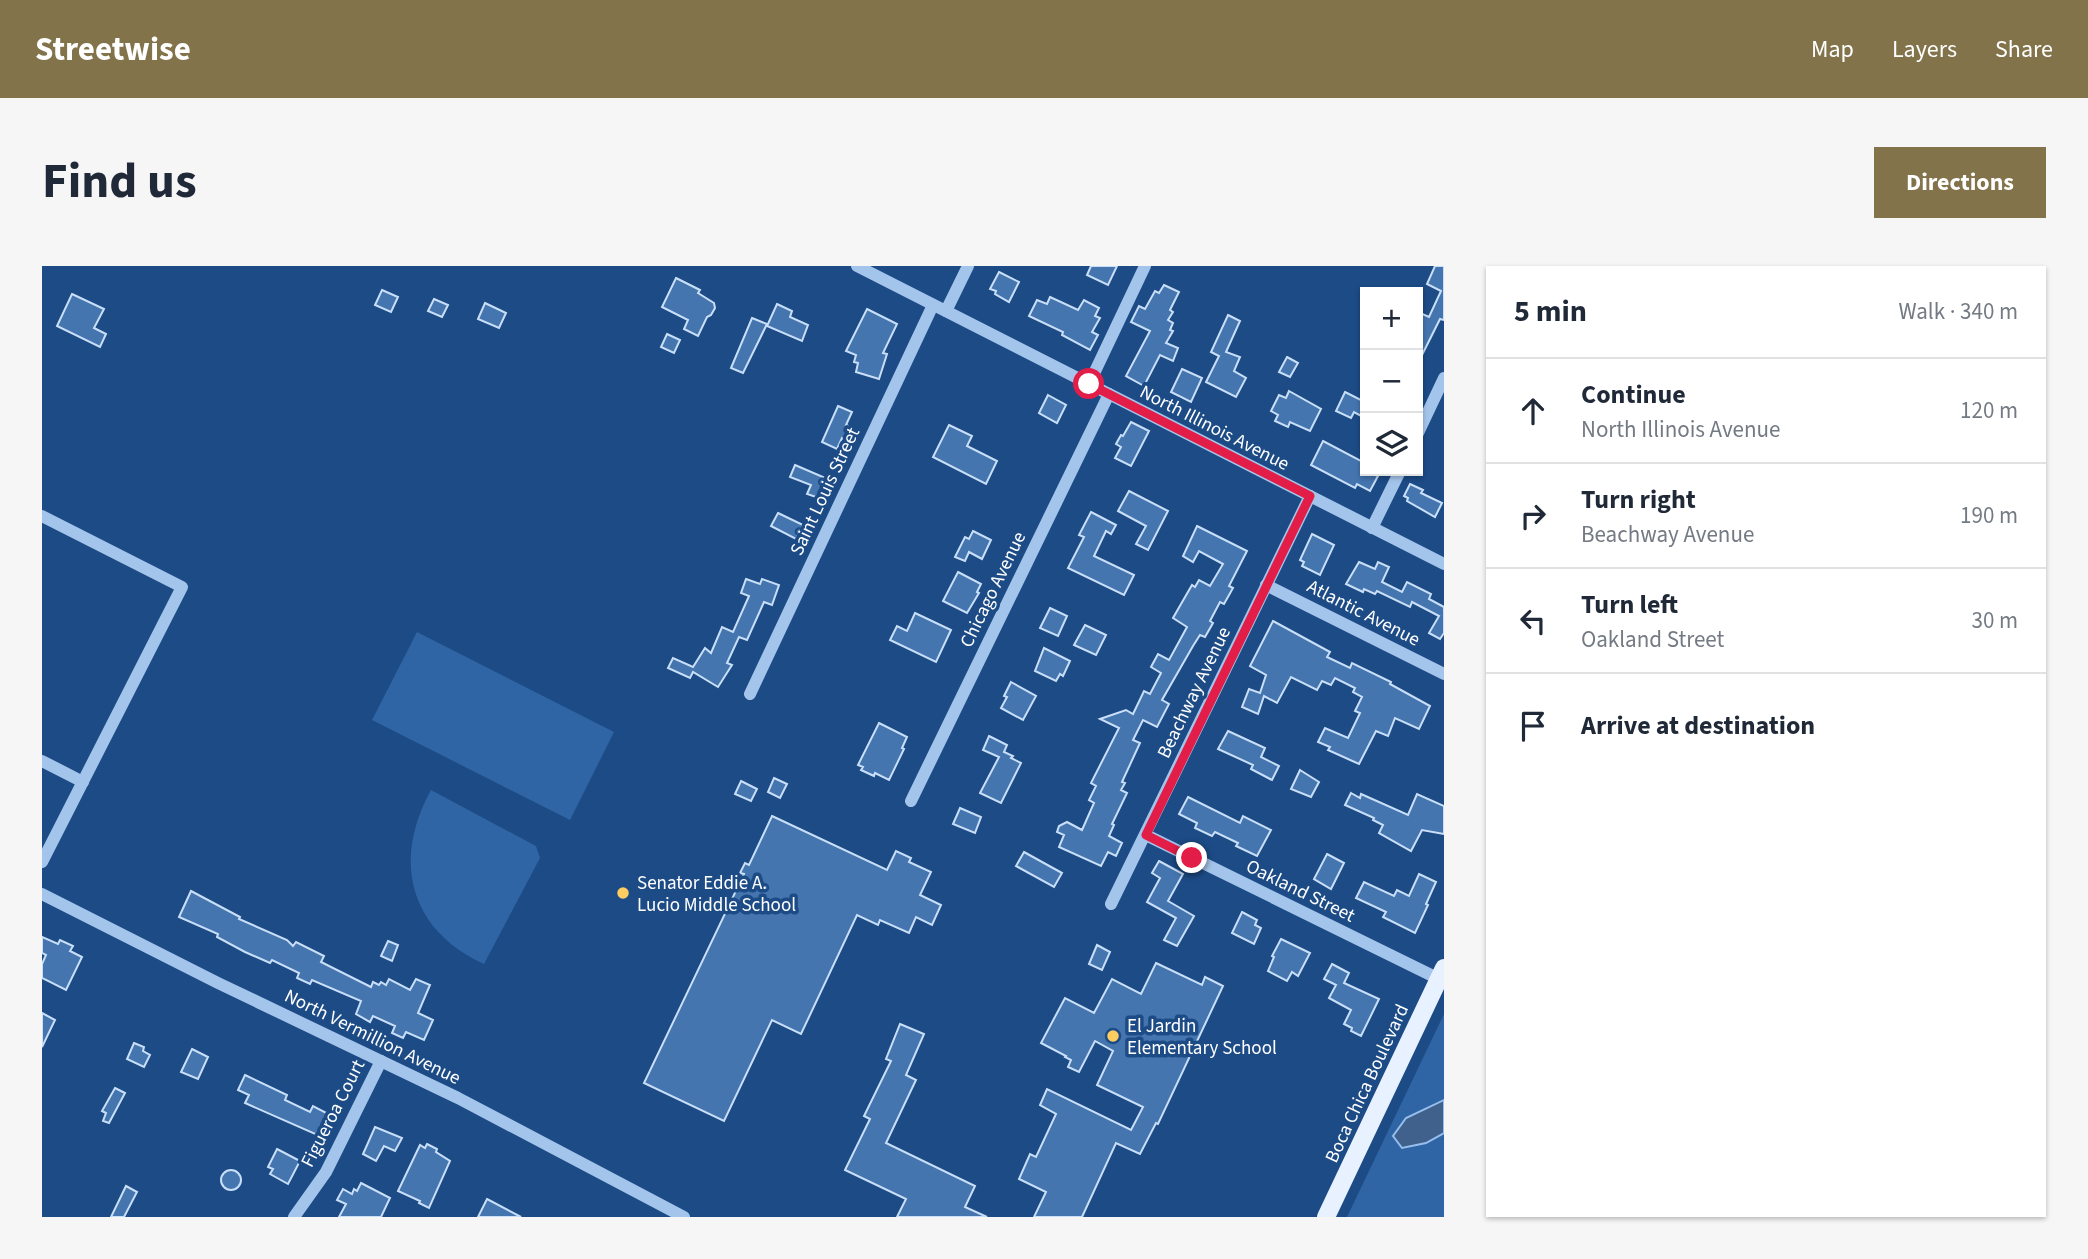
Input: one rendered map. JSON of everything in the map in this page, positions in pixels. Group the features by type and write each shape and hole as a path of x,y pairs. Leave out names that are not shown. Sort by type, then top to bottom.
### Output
{"main road":[{"name":"Boca Chica Boulevard","path":"1326,1217 1441,974"}],"street":[{"name":"North Illinois Avenue","path":"857,266 1444,564"},
{"path":"946,311 968,266"},
{"path":"1089,384 1145,266"},
{"name":"Saint Louis Street","path":"750,694 933,305"},
{"path":"1423,422 1444,378"},
{"name":"Chicago Avenue","path":"911,801 1109,394"},
{"path":"1372,528 1398,476"},
{"name":"Beachway Avenue","path":"1111,904 1310,496"},
{"path":"42,516 181,587 42,862"},
{"name":"Atlantic Avenue","path":"1266,585 1444,674"},
{"path":"42,761 83,782"},
{"name":"Oakland Street","path":"1146,835 1441,974"},
{"name":"North Vermillion Avenue","path":"42,894 218,984 458,1098 684,1217"},
{"name":"Figueroa Court","path":"294,1217 326,1171 380,1061"}],"shaded area":[{"path":"417,632 614,732 570,820 372,720"},
{"path":"431,790 536,846 540,858 484,964 459,950 439,932 424,912 415,890 411,867 412,842 419,816"},
{"path":"1444,1014 1444,1100 1406,1118 1426,1143 1444,1133 1444,1217 1347,1217"},
{"path":"1444,1100 1444,1133 1426,1143 1402,1148 1393,1136 1406,1118"}],"building":[{"path":"1091,266 1117,266 1108,285 1087,275"},
{"path":"1435,266 1444,266 1444,320 1440,319 1423,353 1423,314 1429,317 1441,291 1427,284"},
{"path":"999,272 1019,282 1009,302 990,289"},
{"path":"676,278 700,290 698,293 714,303 715,308 707,317 698,336 684,329 688,320 662,307"},
{"path":"1164,285 1179,292 1170,310 1173,312 1168,320 1173,323 1170,330 1173,331 1166,343 1178,348 1173,361 1160,355 1144,386 1126,376 1150,331 1131,322 1139,306 1145,309 1155,291 1159,293"},
{"path":"382,290 398,297 391,312 375,305"},
{"path":"72,294 104,309 94,328 106,334 100,347 57,326"},
{"path":"1050,297 1078,310 1084,300 1099,308 1095,316 1100,318 1092,332 1098,335 1090,350 1062,335 1063,332 1029,316 1037,300 1047,304"},
{"path":"434,299 448,305 442,317 428,311"},
{"path":"485,303 506,313 499,328 478,319"},
{"path":"777,304 792,311 790,317 808,325 802,341 767,326"},
{"path":"867,309 897,324 883,353 887,354 879,379 856,372 856,355 846,351"},
{"path":"1228,315 1240,321 1226,352 1240,357 1234,371 1246,378 1236,397 1206,382 1219,356 1211,352"},
{"path":"752,318 767,324 743,373 731,368"},
{"path":"667,334 680,340 674,353 661,347"},
{"path":"1287,357 1298,363 1290,377 1279,372"},
{"path":"1182,369 1202,378 1191,402 1171,392"},
{"path":"1289,391 1321,409 1310,431 1290,422 1288,427 1275,421 1278,415 1271,411 1279,395 1286,398"},
{"path":"1345,392 1360,400 1360,415 1354,412 1351,418 1336,411"},
{"path":"1048,395 1066,405 1057,423 1039,413"},
{"path":"838,406 852,412 846,425 851,427 837,449 822,442"},
{"path":"1131,422 1149,431 1131,466 1115,458 1121,447 1116,444"},
{"path":"949,425 972,436 967,446 997,461 986,484 933,457"},
{"path":"1323,441 1360,460 1360,476 1378,476 1370,491 1357,484 1355,488 1311,465"},
{"path":"795,465 830,480 826,491 822,489 819,498 807,494 811,485 790,477"},
{"path":"1410,484 1423,490 1421,493 1442,503 1435,517 1407,501 1408,498 1404,496"},
{"path":"1129,491 1168,511 1148,550 1136,544 1146,526 1118,511"},
{"path":"1091,512 1116,525 1111,534 1106,531 1094,556 1134,575 1124,595 1068,568 1084,537 1079,535"},
{"path":"778,513 803,525 796,539 771,526"},
{"path":"1197,526 1247,551 1229,586 1233,588 1224,604 1220,602 1205,637 1200,635 1162,700 1169,704 1157,727 1143,720 1133,740 1140,743 1122,782 1125,783 1121,790 1127,793 1109,836 1122,843 1116,856 1108,852 1101,866 1059,847 1064,835 1057,832 1059,826 1067,822 1082,830 1094,803 1089,800 1096,786 1091,783 1119,728 1100,719 1126,710 1133,714 1144,691 1150,694 1161,673 1151,667 1158,654 1169,660 1187,627 1173,618 1192,585 1195,587 1199,580 1210,586 1223,564 1199,551 1193,562 1183,556"},
{"path":"973,531 991,540 982,559 969,552 965,561 955,557 965,537 969,539"},
{"path":"1312,534 1334,545 1320,575 1302,566 1304,562 1300,560"},
{"path":"1359,562 1375,569 1378,562 1389,567 1382,582 1402,592 1407,582 1431,594 1429,599 1444,607 1444,633 1440,639 1429,633 1439,616 1412,602 1410,607 1377,591 1375,594 1364,589 1363,592 1346,584"},
{"path":"958,572 981,584 977,592 979,593 967,613 943,601"},
{"path":"746,579 760,584 762,579 779,585 772,605 764,602 747,640 739,637 727,663 732,665 718,687 693,672 690,678 668,668 673,658 693,667 705,648 711,653 722,627 733,632 749,596 741,593"},
{"path":"1050,608 1067,616 1058,636 1040,628"},
{"path":"915,613 951,630 936,662 890,640 897,626 907,631"},
{"path":"1273,621 1330,652 1327,657 1350,668 1352,663 1391,682 1390,684 1430,706 1419,729 1395,718 1388,736 1376,731 1359,764 1328,750 1330,747 1318,742 1325,728 1348,738 1360,713 1355,711 1362,697 1353,692 1355,688 1335,678 1331,685 1322,681 1317,690 1291,677 1277,703 1264,696 1258,714 1242,707 1249,689 1260,693 1266,675 1250,666"},
{"path":"1085,625 1106,635 1096,655 1074,645"},
{"path":"1044,648 1070,661 1063,676 1060,674 1056,681 1035,671"},
{"path":"1011,682 1036,696 1023,720 1001,708"},
{"path":"879,723 907,737 889,780 861,770 863,767 858,765"},
{"path":"1228,731 1265,748 1261,757 1279,766 1272,780 1251,769 1253,765 1218,749"},
{"path":"989,736 1007,745 1004,752 1021,763 1001,803 980,793 999,757 983,750"},
{"path":"1300,770 1319,782 1311,797 1291,789"},
{"path":"774,778 787,784 780,798 768,792"},
{"path":"741,781 757,789 751,801 735,794"},
{"path":"1351,793 1360,798 1361,794 1408,815 1417,794 1444,806 1444,834 1422,830 1411,851 1379,833 1383,825 1373,820 1374,818 1345,805"},
{"path":"1188,797 1240,823 1243,816 1271,830 1257,856 1215,832 1212,836 1195,828 1197,823 1179,814"},
{"path":"960,808 981,817 975,833 953,824"},
{"path":"772,816 887,870 896,851 911,858 909,862 931,872 920,895 941,905 932,925 916,917 909,933 880,920 878,925 857,915 801,1034 772,1020 724,1121 644,1083 744,874 740,873 745,863 749,865"},
{"path":"1024,852 1062,873 1054,887 1016,866"},
{"path":"1327,854 1344,863 1331,889 1314,879"},
{"path":"1159,861 1183,874 1168,901 1194,916 1177,946 1164,940 1176,918 1147,902 1160,878 1152,873"},
{"path":"1419,874 1436,882 1415,933 1383,917 1386,912 1356,898 1364,882 1394,896 1397,890 1409,896"},
{"path":"191,891 240,917 239,919 287,940 293,946 296,942 324,956 321,962 371,987 373,982 386,985 389,979 410,990 416,979 430,985 418,1013 433,1020 424,1040 406,1032 403,1038 392,1033 395,1026 373,1016 370,1022 356,1014 361,1001 312,980 310,984 297,978 299,973 272,960 270,963 245,952 217,937 218,934 179,917"},
{"path":"1242,912 1257,920 1255,925 1261,928 1254,944 1232,933"},
{"path":"42,937 58,944 60,940 73,946 70,951 82,957 66,990 42,978 42,964 46,955 42,953"},
{"path":"1281,939 1310,953 1298,976 1292,972 1287,981 1268,971"},
{"path":"388,941 398,945 392,961 381,956"},
{"path":"1097,945 1110,952 1102,970 1089,964"},
{"path":"1156,963 1202,985 1205,977 1223,986 1158,1124 1156,1123 1140,1154 1116,1143 1082,1217 1034,1217 1046,1192 1019,1179 1030,1154 1036,1157 1056,1114 1040,1105 1047,1089 1131,1130 1143,1107 1097,1085 1113,1051 1095,1041 1079,1072 1068,1067 1071,1060 1066,1056 1041,1043 1065,998 1094,1013 1112,979 1141,994"},
{"path":"1332,964 1349,973 1344,983 1379,999 1361,1036 1344,1024 1351,1010 1329,998 1336,985 1324,979"},
{"path":"42,1013 55,1020 42,1047"},
{"path":"900,1024 924,1034 906,1075 916,1080 886,1143 975,1186 965,1207 987,1217 897,1217 906,1199 845,1170 870,1119 864,1116 891,1061 886,1059"},
{"path":"134,1043 144,1047 143,1051 150,1055 144,1067 127,1059"},
{"path":"192,1049 208,1057 198,1079 181,1072"},
{"path":"245,1075 287,1095 285,1100 310,1112 313,1106 336,1118 331,1128 327,1126 322,1137 245,1103 249,1095 238,1090"},
{"path":"115,1088 125,1093 109,1123 103,1121 106,1113 102,1111"},
{"path":"375,1127 402,1138 395,1151 384,1146 376,1161 363,1154"},
{"path":"427,1144 450,1161 429,1208 398,1191 420,1145 425,1148"},
{"path":"277,1149 300,1161 288,1184 270,1174 273,1169 268,1167"},
{"path":"227,1170 235,1170 241,1180 235,1190 227,1190 221,1184 221,1176"},
{"path":"361,1183 390,1198 381,1217 339,1217 346,1204 337,1200 343,1189 352,1194"},
{"path":"126,1186 137,1192 124,1217 111,1217"},
{"path":"487,1199 521,1217 478,1217"}],"place":[{"name":"Senator Eddie A. Lucio Middle School","path":"623,893"},
{"name":"El Jardin Elementary School","path":"1113,1036"}],"route":[{"path":"1089,384 1310,496 1146,835 1192,858"}]}
